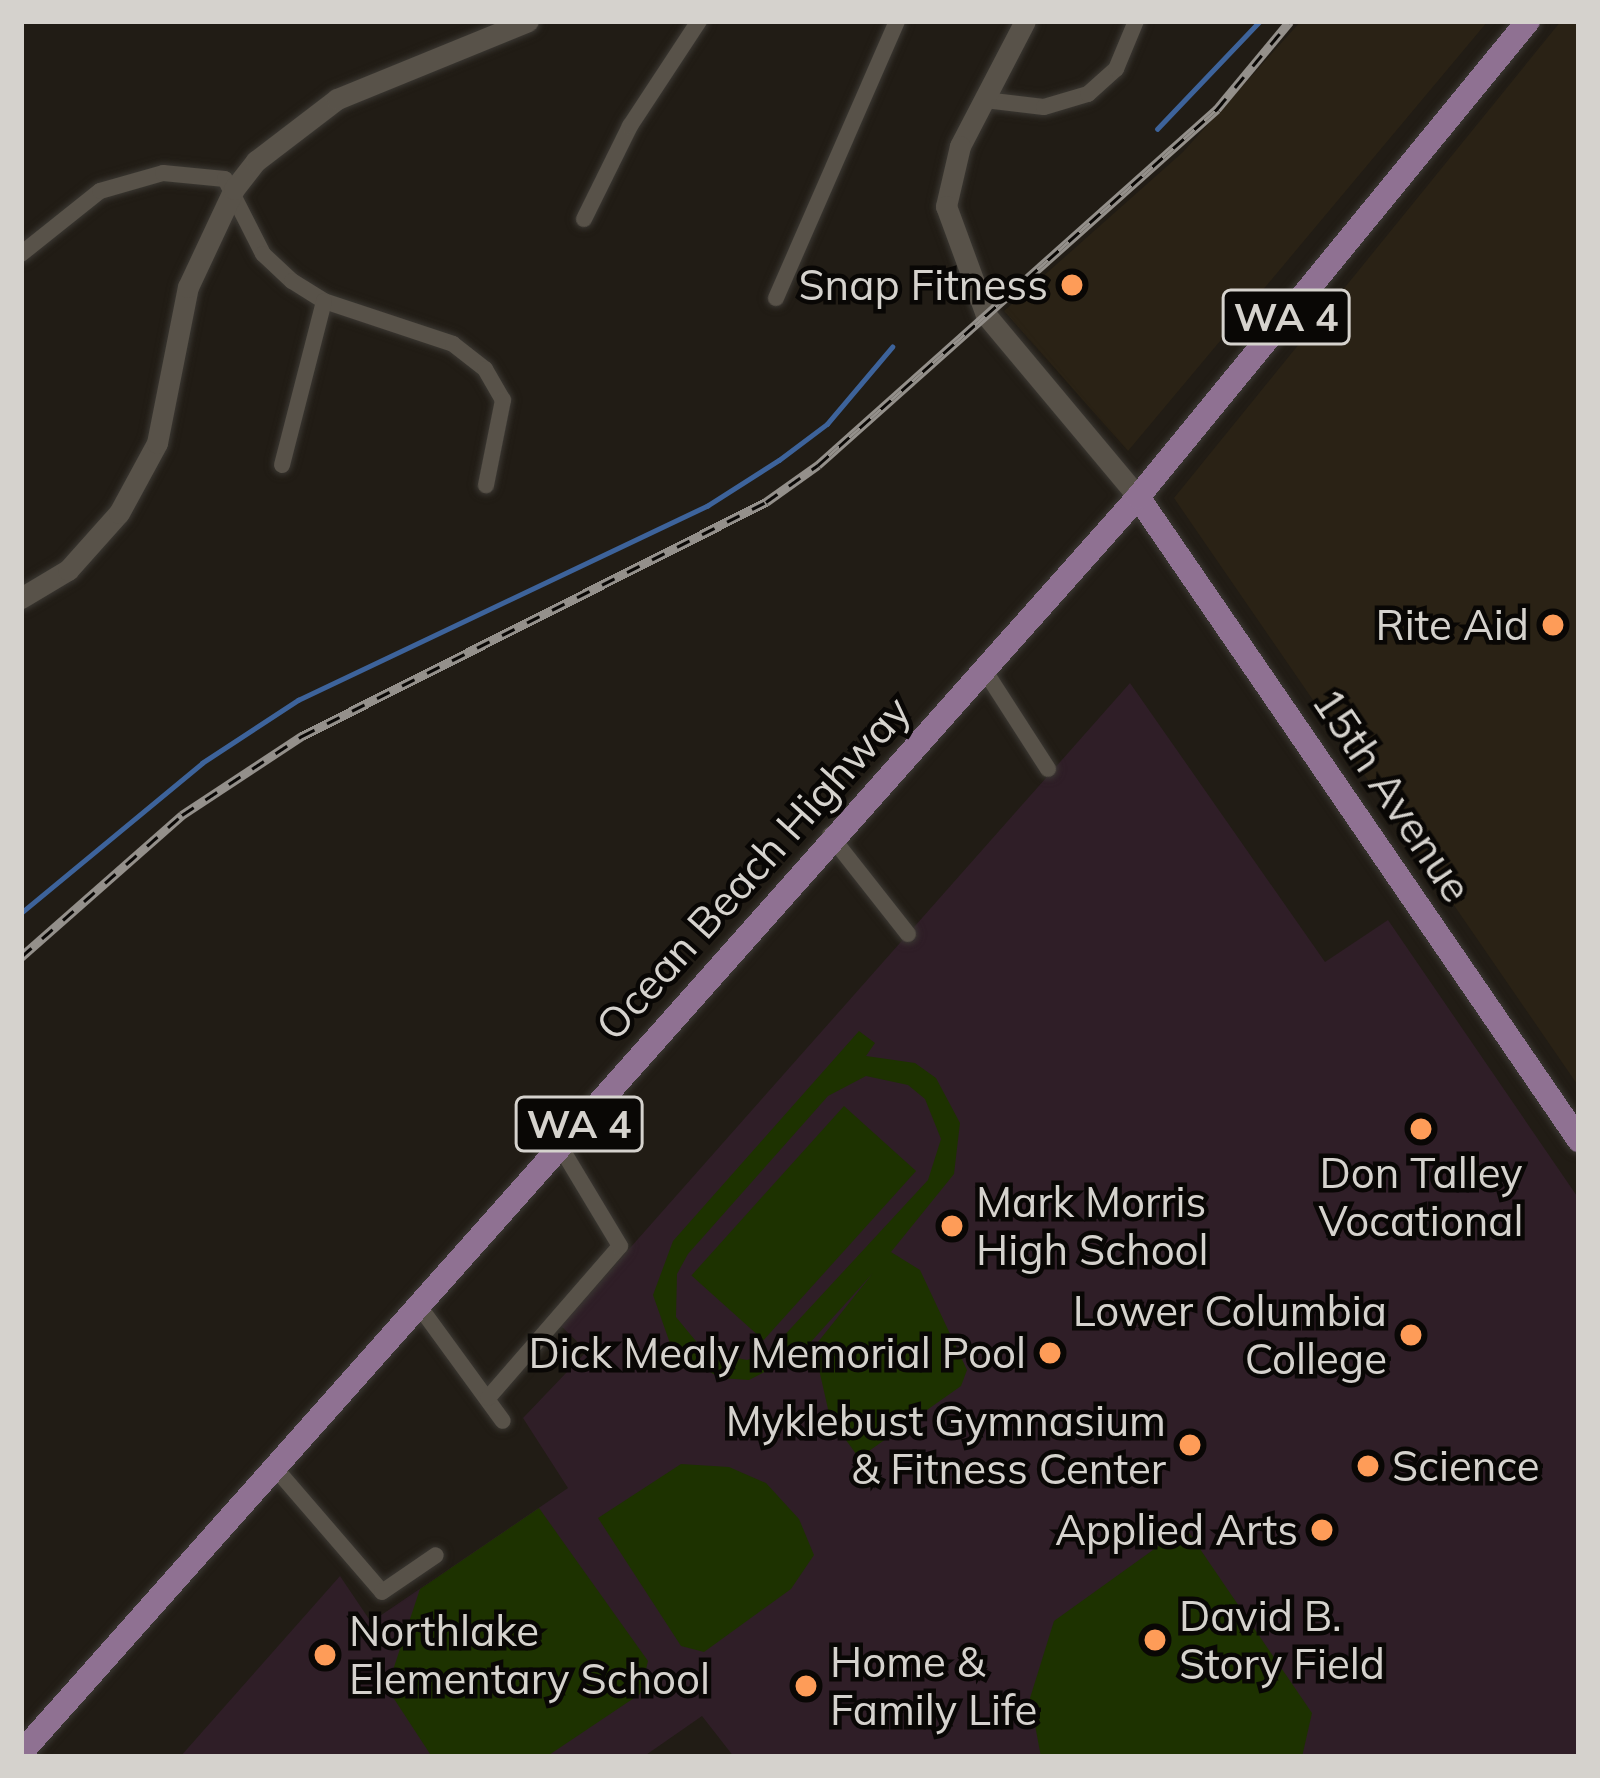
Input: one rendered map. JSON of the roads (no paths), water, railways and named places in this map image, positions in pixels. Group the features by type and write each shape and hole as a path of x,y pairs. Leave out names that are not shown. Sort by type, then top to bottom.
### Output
{"main road":[{"name":"Ocean Beach Highway","path":"21,1753 830,835 1138,497 1528,21"},
{"name":"15th Avenue","path":"1138,497 1579,1140"}],"street":[{"path":"21,598 68,570 119,513 157,443 188,287 234,189 303,118 528,21"},
{"path":"584,219 630,126 699,21"},
{"path":"776,298 897,21"},
{"path":"1024,21 960,146 946,206 961,259 986,315 1138,497"},
{"path":"985,100 1044,107 1088,94 1116,69 1136,21"},
{"path":"21,254 100,191 163,173 206,172 234,189 263,254 324,301 452,344 485,369 503,400 487,484"},
{"path":"282,465 324,301"},
{"path":"983,668 1048,769"},
{"path":"830,835 908,934"},
{"path":"488,1398 616,1258 617,1235 560,1146"},
{"path":"419,1306 503,1420"},
{"path":"276,1469 382,1592 436,1555"}],"waterway":[{"path":"1157,129 1260,21"},
{"path":"21,913 202,763 298,700 707,506 779,460 827,424 892,347"}],"railway":[{"path":"21,957 182,815 302,736 766,502 818,465 1217,109 1290,21"}],"place":[{"name":"Snap Fitness","path":"1072,285"},
{"name":"Rite Aid","path":"1553,625"},
{"name":"Don Talley Vocational","path":"1421,1129"},
{"name":"Mark Morris High School","path":"952,1226"},
{"name":"Lower Columbia College","path":"1411,1335"},
{"name":"Dick Mealy Memorial Pool","path":"1050,1353"},
{"name":"Myklebust Gymnasium & Fitness Center","path":"1190,1445"},
{"name":"Science","path":"1368,1466"},
{"name":"Applied Arts","path":"1322,1530"},
{"name":"David B. Story Field","path":"1155,1640"},
{"name":"Northlake Elementary School","path":"325,1655"},
{"name":"Home & Family Life","path":"806,1686"}]}
